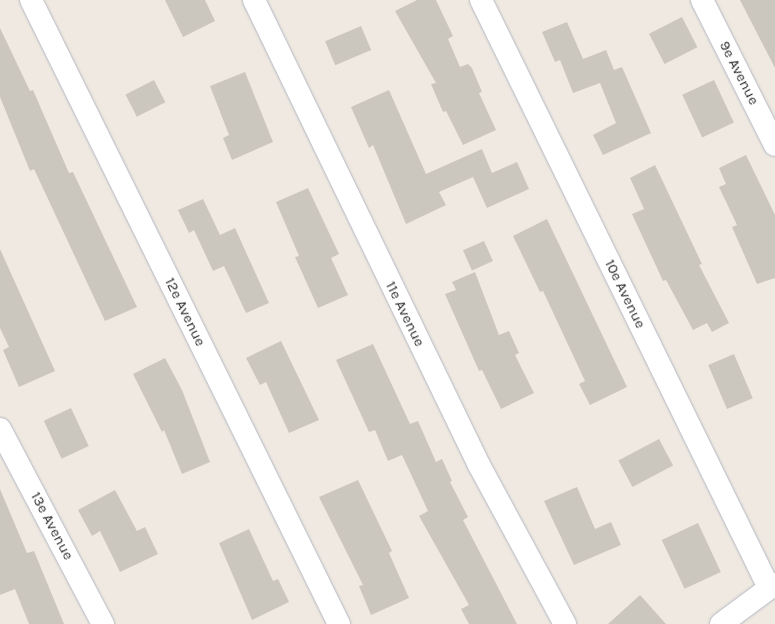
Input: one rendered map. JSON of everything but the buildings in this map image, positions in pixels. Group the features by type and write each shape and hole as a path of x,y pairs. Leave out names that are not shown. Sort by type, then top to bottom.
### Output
{"street":[{"name":"12e Avenue","path":"31,0 339,624"},
{"name":"11e Avenue","path":"254,0 479,465 564,624"},
{"name":"10e Avenue","path":"481,0 772,586"},
{"name":"9e Avenue","path":"702,0 775,145"},
{"name":"13e Avenue","path":"0,429 103,624"},
{"path":"721,624 772,586"}]}
